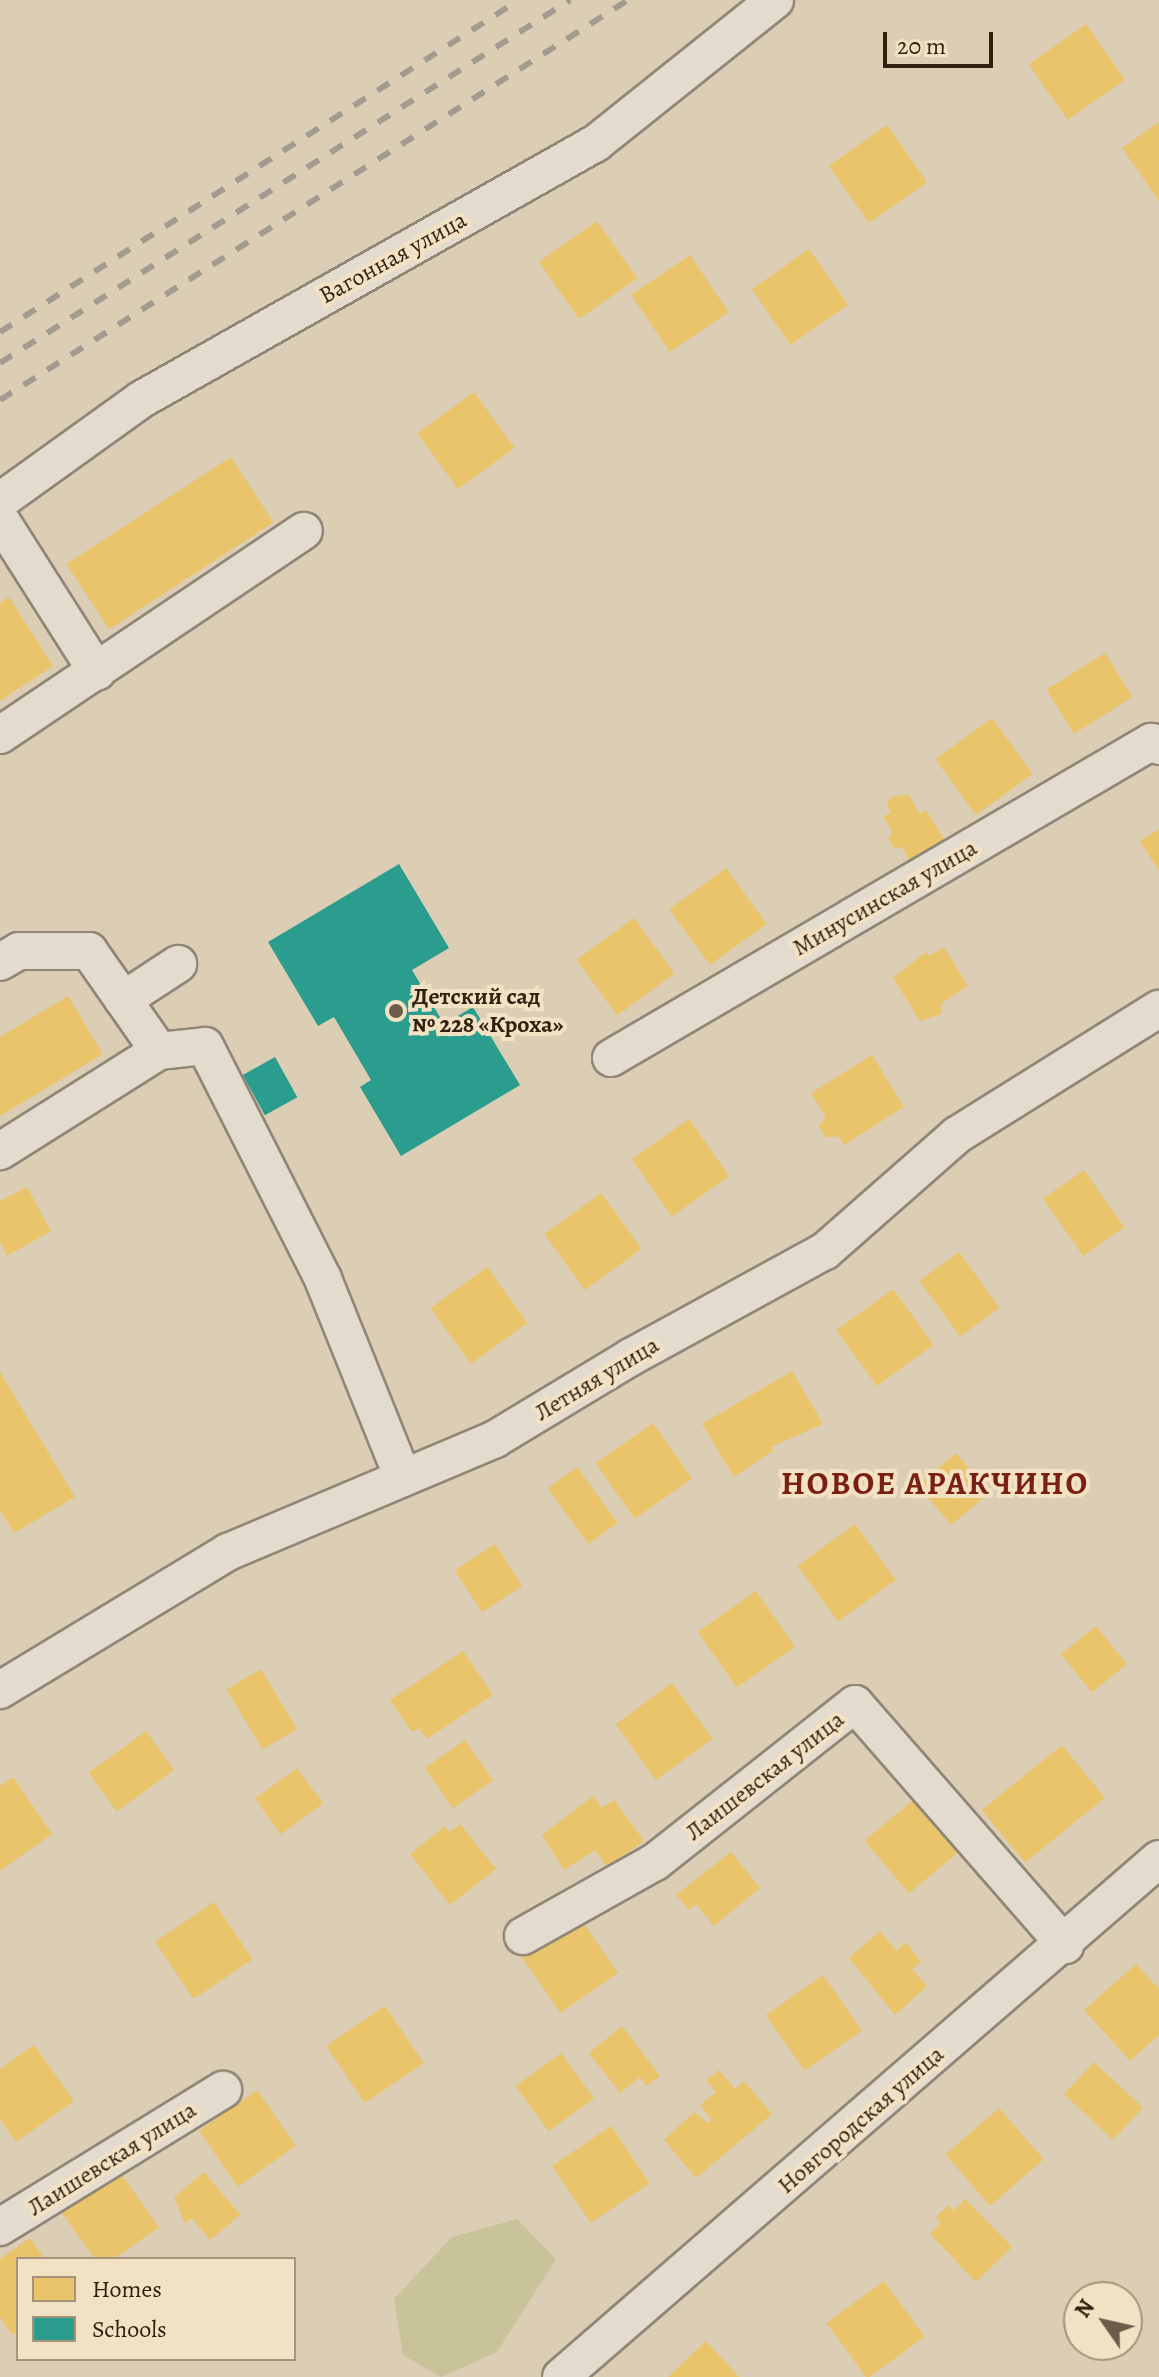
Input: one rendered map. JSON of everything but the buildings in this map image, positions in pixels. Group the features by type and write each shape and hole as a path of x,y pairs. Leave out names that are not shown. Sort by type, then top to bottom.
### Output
{"street":[{"name":"Вагонная улица","path":"0,501 142,399 596,143 775,0"},
{"path":"0,519 97,672"},
{"path":"0,735 304,531"},
{"name":"Минусинская улица","path":"611,1058 1151,742 1159,746"},
{"path":"0,962 19,951 89,951 159,1051"},
{"path":"123,1000 178,964"},
{"name":"Летняя улица","path":"0,1690 228,1552 495,1439 825,1251 957,1135 1159,1009"},
{"path":"0,1151 159,1051 205,1046 323,1279 403,1478"},
{"name":"Лаишевская улица","path":"523,1936 655,1862 855,1704 1065,1945"},
{"name":"Новгородская улица","path":"561,2377 1065,1945 1159,1859"},
{"name":"Лаишевская улица","path":"0,2227 223,2090"}],"shaded area":[{"path":"517,2219 556,2259 497,2352 441,2377 403,2355 394,2299 452,2237"}],"railway":[{"path":"0,332 519,0"},
{"path":"0,363 570,0"},
{"path":"0,400 628,0"}],"place":[{"name":"Детский сад № 228 «Кроха»","path":"396,1011"}],"district":[{"name":"НОВОЕ АРАКЧИНО","path":"935,1483"}]}
